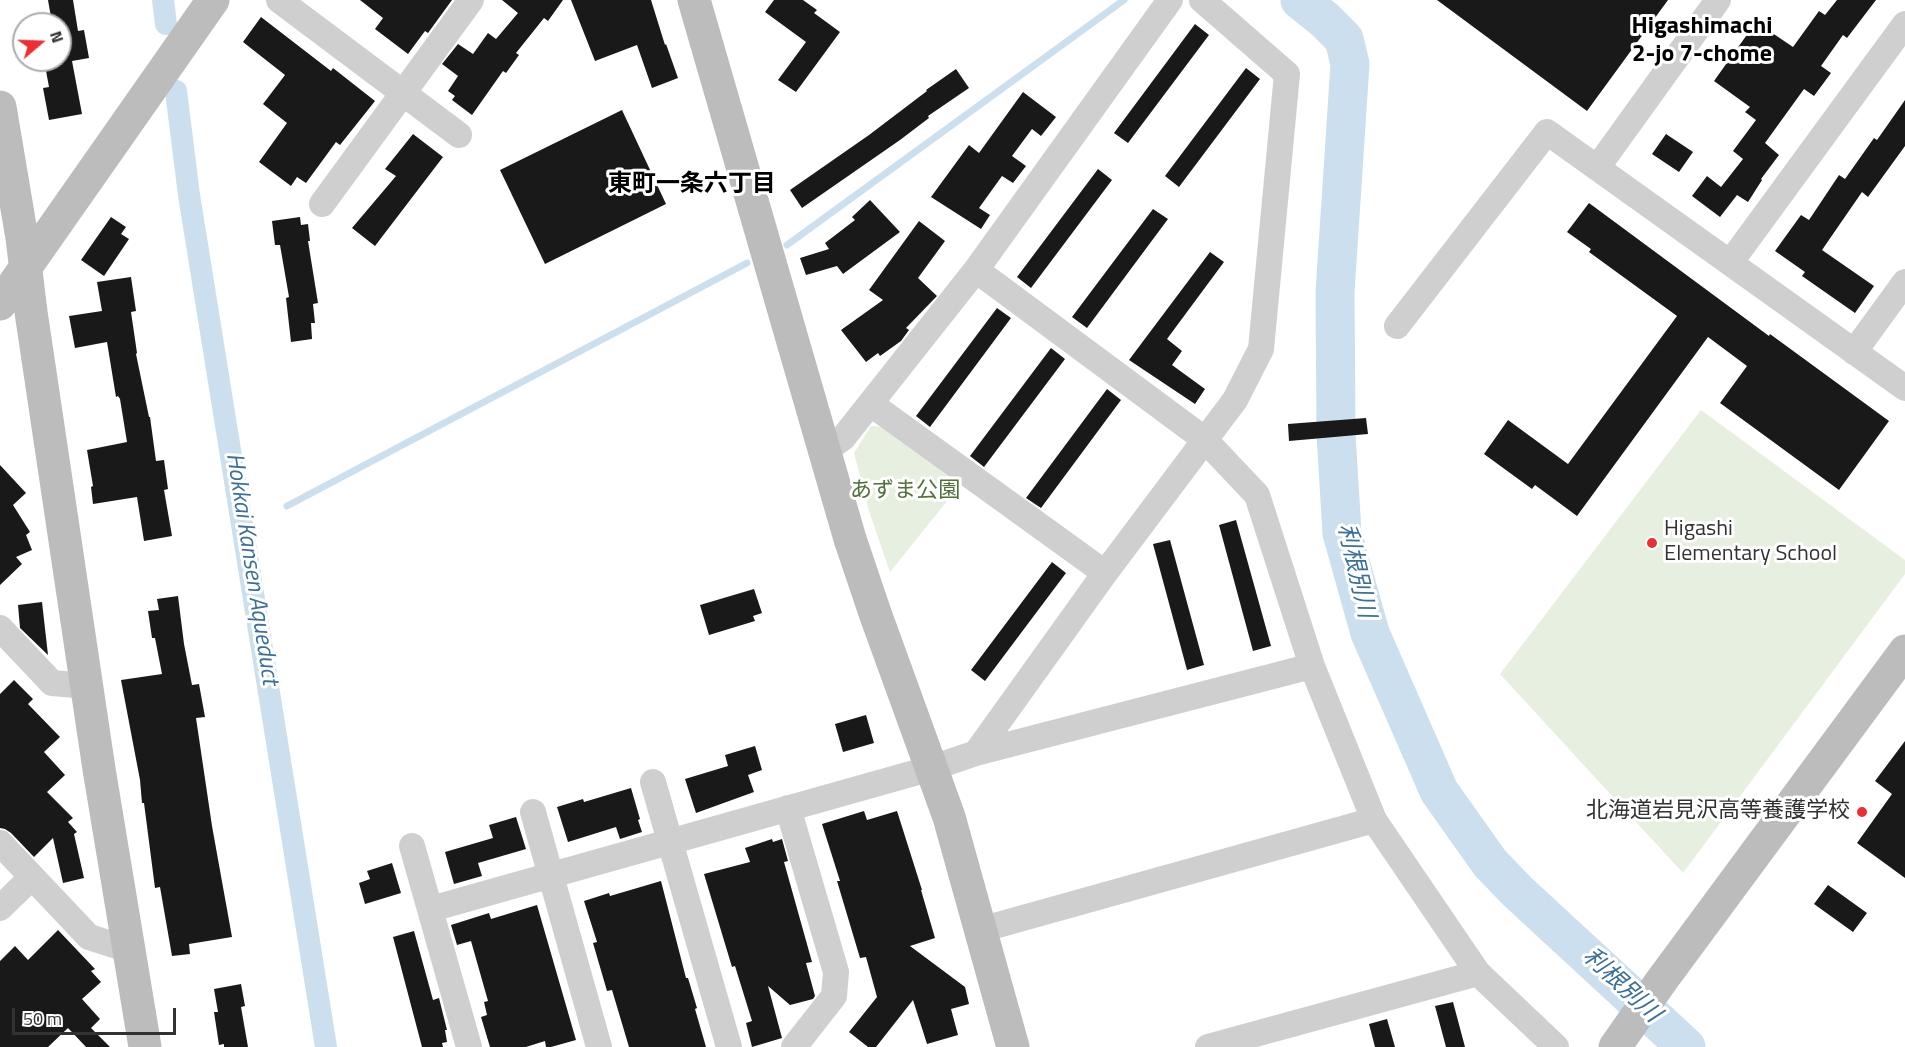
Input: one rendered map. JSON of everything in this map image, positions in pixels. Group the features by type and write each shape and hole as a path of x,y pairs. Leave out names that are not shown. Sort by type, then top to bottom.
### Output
{"street":[{"path":"9,286 213,0"},
{"path":"279,0 459,135"},
{"path":"322,204 471,0"},
{"path":"694,0 850,539 949,817 1013,1047"},
{"path":"825,451 843,438 976,270 1170,0"},
{"path":"976,753 1105,573 1234,400 1261,349 1287,74 1202,0"},
{"path":"1597,168 1718,0"},
{"path":"1730,263 1905,24"},
{"path":"0,107 9,286 33,323 87,686 145,1047"},
{"path":"1397,326 1547,132 1905,388"},
{"path":"976,270 1204,439 1257,495 1312,666 1374,820 1478,973 1556,1047"},
{"path":"1854,352 1905,282"},
{"path":"871,404 1105,573"},
{"path":"0,628 52,683 87,686"},
{"path":"1617,1044 1905,651"},
{"path":"431,909 932,768 976,753 1312,666"},
{"path":"653,782 729,1047"},
{"path":"788,808 836,972 834,996 794,1047"},
{"path":"533,812 599,1047"},
{"path":"980,930 1374,820"},
{"path":"0,843 89,936 130,950"},
{"path":"412,846 469,1047"},
{"path":"0,908 32,877"},
{"path":"1208,1047 1478,973"}],"green space":[{"path":"1701,410 1905,560 1905,574 1683,873 1500,674"},
{"name":"あずま公園","path":"871,426 883,427 960,485 890,572 869,511 854,453"}],"building":[{"path":"48,0 73,0 78,31 84,30 89,58 72,61 72,12 50,12"},
{"path":"360,0 452,0 428,33 425,31 408,54 375,29 383,18"},
{"path":"502,0 563,0 548,21 544,18 516,53 519,55 506,73 503,71 472,115 452,100 455,96 448,91 458,76 442,64 458,44 473,54 488,33 496,39 518,13"},
{"path":"571,0 651,0 678,78 652,88 637,45 595,61"},
{"path":"774,0 803,0 817,10 814,13 840,32 796,92 778,80 806,42 765,12"},
{"path":"1437,0 1668,0 1587,111"},
{"path":"1837,0 1876,0 1847,38 1843,35 1821,66 1831,73 1814,96 1804,89 1765,143 1779,155 1761,179 1748,202 1737,195 1720,217 1692,196 1707,176 1721,187 1743,159 1733,151 1756,120 1745,112 1750,107 1714,81 1756,22 1793,47 1819,11 1825,15"},
{"path":"261,17 331,71 333,68 375,101 340,145 336,142 306,183 297,177 291,186 259,162 287,123 263,104 285,75 243,42"},
{"path":"1195,24 1209,35 1128,143 1114,133"},
{"path":"72,61 82,114 49,120 43,88 49,87 46,72 72,72"},
{"path":"1246,68 1260,79 1179,187 1165,176"},
{"path":"956,69 969,88 928,116 929,118 900,140 802,208 790,190 869,135"},
{"path":"1023,92 1056,117 1041,136 1032,129 1012,156 1026,166 1013,183 1002,176 979,208 990,215 981,229 931,197 969,145 979,153"},
{"path":"1905,100 1905,146 1868,197 1862,192 1822,250 1874,286 1855,313 1802,276 1805,272 1775,251 1801,215 1809,220 1839,175 1845,179 1874,138 1877,140"},
{"path":"622,110 666,204 545,264 500,170"},
{"path":"413,134 443,157 375,246 352,228 396,176 385,169"},
{"path":"1666,134 1693,152 1679,172 1652,154"},
{"path":"1098,169 1112,180 1031,288 1017,277"},
{"path":"870,200 900,232 843,274 837,266 806,275 800,258 829,249 825,243 855,220 852,217"},
{"path":"1589,203 1889,421 1839,490 1720,403 1747,366 1708,337 1577,516 1535,485 1532,489 1484,454 1508,420 1568,464 1677,316 1589,252 1591,249 1567,232"},
{"path":"1153,209 1168,219 1087,328 1072,317"},
{"path":"111,217 126,227 121,234 129,239 104,276 81,260"},
{"path":"300,217 301,225 308,224 310,241 308,241 318,303 313,304 315,323 311,323 312,339 291,342 286,298 289,297 280,245 275,245 272,221"},
{"path":"919,221 945,241 918,278 937,296 906,328 909,330 901,341 880,356 878,353 866,362 841,330 883,300 869,290"},
{"path":"1210,252 1224,262 1167,339 1182,351 1172,365 1205,389 1195,404 1129,360"},
{"path":"131,277 136,311 131,312 136,354 150,417 156,461 164,460 168,489 164,490 172,536 144,541 137,497 93,504 91,487 93,486 87,450 127,442 120,399 116,397 107,342 75,348 69,316 102,311 97,282"},
{"path":"997,308 1011,318 930,427 916,416"},
{"path":"1051,348 1065,359 984,467 970,456"},
{"path":"1107,389 1121,400 1041,508 1026,498"},
{"path":"1366,418 1368,434 1289,441 1288,424"},
{"path":"0,465 26,493 13,505 30,532 26,535 32,550 16,557 22,564 0,585"},
{"path":"1236,520 1271,646 1253,651 1219,525"},
{"path":"1170,540 1204,665 1187,670 1153,544"},
{"path":"1052,562 1066,573 985,681 971,670"},
{"path":"754,589 762,613 753,616 755,621 709,635 700,605"},
{"path":"178,596 192,685 199,684 205,717 196,718 232,937 189,944 190,954 172,956 160,887 155,888 144,803 142,803 140,780 121,680 162,674 155,638 152,638 148,611 159,610 157,599"},
{"path":"42,602 48,655 20,628 18,605"},
{"path":"14,680 33,699 28,704 60,737 44,752 65,775 47,792 73,818 68,822 77,832 74,834 84,878 63,883 53,838 34,857 11,833 0,828 0,694"},
{"path":"866,715 874,743 843,752 835,724"},
{"path":"1905,741 1905,878 1857,843 1892,794 1875,781"},
{"path":"755,746 762,770 748,775 754,792 696,813 685,779 728,766 725,755"},
{"path":"631,788 642,832 620,839 616,827 568,842 557,807 583,799 584,802"},
{"path":"864,811 867,820 897,811 935,938 910,946 965,987 969,1004 951,1009 958,1035 927,1044 913,1000 876,1047 868,1047 849,1032 877,997 866,957 860,958 822,824"},
{"path":"516,817 526,849 478,863 482,876 454,884 445,852 493,838 489,825"},
{"path":"772,839 773,842 782,839 788,861 784,862 812,962 806,963 815,996 813,999 790,1005 768,986 782,1038 752,1047 746,1023 752,1021 735,966 732,967 704,874 750,862 745,848"},
{"path":"392,863 401,893 365,904 359,883 370,879 367,871"},
{"path":"661,881 706,1047 629,1047 612,990 607,991 593,943 597,942 584,901"},
{"path":"1828,885 1867,913 1853,932 1814,904"},
{"path":"537,905 576,1040 551,1047 546,1047 545,1041 526,1047 490,1047 481,1017 487,1015 484,1002 488,1001 471,941 457,945 451,925 489,913 491,919"},
{"path":"58,930 95,969 91,971 101,982 82,999 100,1019 91,1028 110,1047 86,1047 68,1028 48,1047 0,1047 0,961 15,946 28,960"},
{"path":"414,931 433,1000 439,998 447,1030 445,1030 447,1042 442,1043 443,1047 422,1047 393,937"},
{"path":"241,984 245,1006 241,1007 248,1047 224,1047 224,1044 219,1045 214,1012 218,1012 214,989"},
{"path":"1453,1002 1465,1047 1446,1047 1435,1006"},
{"path":"1387,1019 1395,1047 1375,1047 1369,1024"}],"waterway":[{"name":"Hokkai Kansen Aqueduct","path":"163,0 166,24"},
{"path":"787,245 1124,0"},
{"name":"利根別川","path":"1300,0 1344,39 1350,64 1335,292 1336,434 1342,533 1370,633 1439,791 1490,863 1518,892 1686,1047"},
{"name":"Hokkai Kansen Aqueduct","path":"176,91 189,195 326,1047"},
{"path":"287,506 747,263"}],"place":[{"name":"Higashi Elementary School","path":"1652,543"},
{"name":"北海道岩見沢高等養護学校","path":"1862,812"}],"district":[{"name":"Higashimachi 2-jo 7-chome","path":"1702,41"},
{"name":"東町一条六丁目","path":"692,185"}]}
